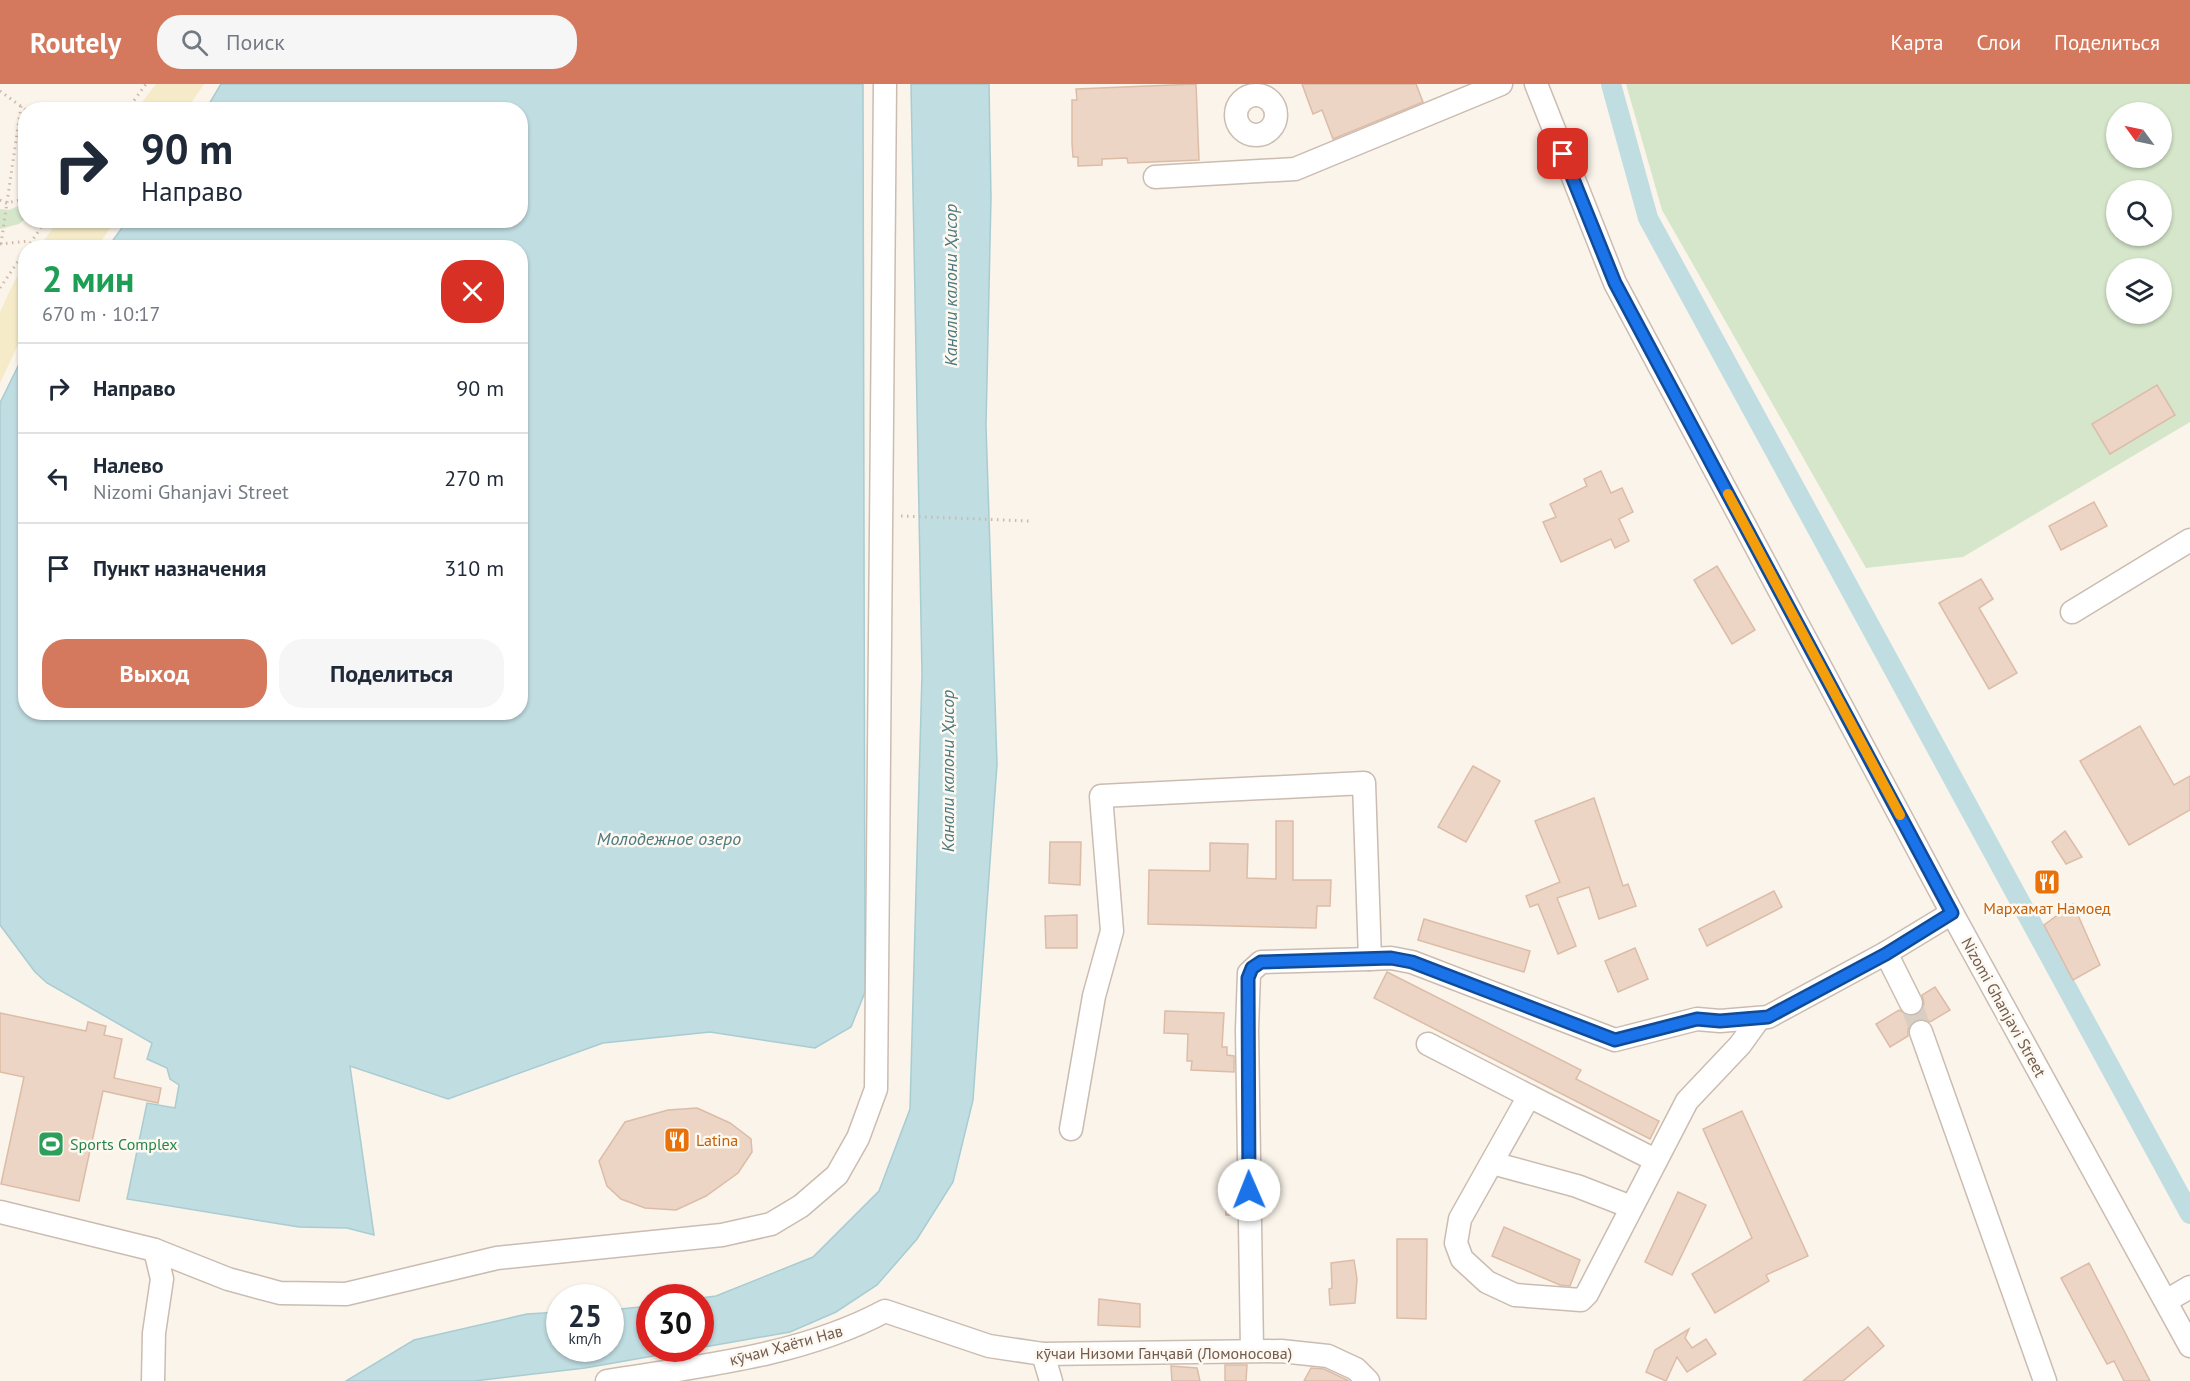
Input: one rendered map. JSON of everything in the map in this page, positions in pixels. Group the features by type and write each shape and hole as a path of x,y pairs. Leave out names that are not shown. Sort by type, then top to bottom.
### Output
{"street":[{"path":"0,1212 155,1250 228,1279 280,1293 346,1294 497,1258 722,1235 771,1224 801,1206 837,1175 858,1138 876,1089 885,84"},
{"path":"1155,177 1296,169 1501,84"},
{"name":"Nizomi Ghanjavi Street","path":"1536,84 1615,283 1952,913 2190,1346"},
{"path":"1267,132 1274,170"},
{"path":"2072,612 2190,540"},
{"path":"1071,1129 1089,1017 1112,931 1101,796 1364,783 1370,959"},
{"path":"1252,1350 1247,1030 1249,973 1261,962 1391,958 1412,962 1615,1040 1697,1019 1758,1020 1781,1012 1886,954 1952,913"},
{"path":"1886,954 1911,1003"},
{"path":"1529,1096 1460,1219 1456,1243 1462,1259 1487,1282 1515,1295 1581,1300 1587,1294 1687,1101 1740,1045 1758,1020"},
{"path":"1921,1032 2045,1381"},
{"path":"1428,1044 1655,1160"},
{"path":"1492,1163 1577,1186 1631,1207"},
{"path":"153,1381 154,1333 162,1279 155,1250"},
{"path":"2166,1301 2190,1287"},
{"name":"кӯчаи Ҳаёти Нав","path":"607,1381 717,1363 800,1344 859,1325 885,1311 954,1335"},
{"name":"кӯчаи Низоми Ганҷавӣ (Ломоносова)","path":"954,1335 1006,1351 1043,1354 1252,1350 1328,1356 1356,1369 1368,1381"},
{"path":"1043,1354 1051,1381"}],"path":[{"path":"133,102 146,84"},
{"path":"0,91 18,104"},
{"path":"18,126 0,244 18,242"},
{"path":"0,200 6,203 18,201"},
{"path":"31,240 40,228"},
{"path":"0,288 18,260"},
{"path":"915,516 1030,521"}],"green space":[{"path":"1626,84 2190,84 2190,422 1963,557 1866,568 1662,210"},
{"path":"18,206 18,224 0,229 0,209 9,210"}],"sand":[{"path":"156,84 204,84 192,102 142,102"},
{"path":"53,228 110,228 102,240 44,240"},
{"path":"18,276 18,345 0,383 0,312"}],"water":[{"name":"Молодежное озеро","path":"221,84 863,84 865,992 851,1027 815,1048 710,1032 603,1043 448,1099 350,1066 374,1235 347,1228 299,1227 127,1199 147,1103 175,1108 179,1085 170,1079 167,1068 147,1059 152,1043 47,983 35,972 0,925 0,403 18,366 18,720 528,720 528,240 113,240 122,228 528,228 528,102 210,102"},
{"name":"Канали калони Ҳисор","path":"911,84 989,84 991,198 986,426 997,764 973,1100 953,1182 917,1239 877,1285 836,1312 790,1332 714,1346 714,1296 813,1257 879,1191 910,1109 922,674"},
{"path":"636,1307 636,1359 624,1361 624,1309"},
{"path":"546,1313 546,1362 619,1362 474,1381 346,1381 414,1340 527,1314"}],"building":[{"path":"1196,84 1199,160 1128,163 1127,158 1102,159 1102,165 1078,166 1078,157 1073,157 1072,143 1072,100 1077,100 1076,89"},
{"path":"1302,84 1416,84 1423,102 1333,139 1322,110 1313,114"},
{"path":"2157,385 2175,415 2110,454 2092,424"},
{"path":"1601,471 1611,493 1622,488 1633,512 1619,519 1629,541 1615,548 1611,539 1561,562 1543,522 1556,517 1550,504 1587,486 1584,479"},
{"path":"2094,502 2107,526 2061,550 2049,526"},
{"path":"1717,566 1755,630 1732,644 1694,580"},
{"path":"1981,579 1993,599 1979,608 2017,673 1989,689 1939,603"},
{"path":"2140,726 2174,785 2190,776 2190,810 2129,845 2080,761"},
{"path":"1473,766 1500,781 1466,842 1438,827"},
{"path":"1594,798 1623,886 1628,884 1636,906 1599,919 1589,887 1557,898 1576,946 1558,954 1538,904 1530,907 1526,896 1560,882 1535,821"},
{"path":"1276,821 1293,821 1293,880 1331,880 1330,906 1317,906 1316,928 1148,924 1149,870 1210,871 1210,843 1248,844 1247,878 1276,879"},
{"path":"2065,831 2082,857 2066,864 2052,842"},
{"path":"1050,842 1081,842 1080,885 1049,883"},
{"path":"1774,891 1782,907 1707,946 1699,929"},
{"path":"2073,904 2100,965 2073,980 2044,925"},
{"path":"1077,915 1077,948 1046,948 1045,916"},
{"path":"1424,919 1530,951 1524,972 1418,940"},
{"path":"1635,948 1648,979 1618,992 1605,961"},
{"path":"1387,972 1581,1070 1576,1079 1659,1121 1650,1139 1374,998"},
{"path":"1935,987 1950,1010 1930,1022 1924,1019 1916,1020 1908,1029 1908,1036 1890,1047 1876,1024 1899,1010 1910,1016 1918,1015 1924,1004 1922,995"},
{"path":"1165,1011 1224,1013 1222,1047 1227,1047 1227,1055 1234,1056 1234,1072 1191,1070 1192,1061 1187,1061 1188,1034 1164,1033"},
{"name":"Sports Complex","path":"0,1013 86,1031 88,1022 106,1026 104,1035 122,1039 114,1078 161,1088 158,1103 103,1091 79,1201 1,1184 24,1077 0,1072"},
{"path":"697,1108 730,1123 751,1139 752,1152 738,1173 706,1196 676,1210 645,1208 621,1199 607,1186 599,1161 625,1122 668,1110"},
{"path":"1742,1111 1808,1256 1766,1275 1769,1281 1715,1313 1692,1274 1752,1238 1703,1129"},
{"path":"1224,1190 1236,1191 1236,1215 1226,1215"},
{"path":"1678,1192 1706,1205 1672,1275 1645,1262"},
{"path":"1504,1227 1580,1260 1570,1286 1560,1285 1492,1256"},
{"path":"1397,1239 1427,1239 1426,1319 1397,1318"},
{"path":"1354,1260 1357,1279 1355,1303 1330,1305 1331,1263"},
{"path":"2089,1263 2150,1381 2124,1381 2114,1361 2107,1364 2061,1278"},
{"path":"1099,1299 1140,1304 1140,1327 1098,1325"},
{"path":"1868,1327 1884,1346 1843,1381 1803,1381"},
{"path":"1689,1329 1685,1338 1692,1348 1706,1339 1716,1354 1687,1372 1677,1357 1666,1381 1646,1372 1655,1350"},
{"path":"1225,1365 1247,1365 1246,1381 1225,1381"},
{"path":"1171,1366 1197,1368 1200,1381 1172,1381"},
{"path":"1311,1368 1324,1369 1349,1381 1304,1381"}],"waterway":[{"path":"1611,84 1648,218 2190,1214"}],"tunnel":[{"path":"1911,1003 1921,1032"}],"slow traffic":[{"path":"1728,494 1900,815"}],"place":[{"name":"Мархамат Намоед","path":"2047,882"},
{"name":"Latina","path":"677,1140"},
{"name":"Sports Complex","path":"51,1144"}],"route":[{"path":"1249,1190 1248,978 1252,968 1261,962 1391,958 1412,962 1615,1040 1697,1019 1758,1020 1768,1017 1886,954 1952,913 1615,283 1563,154"}]}
